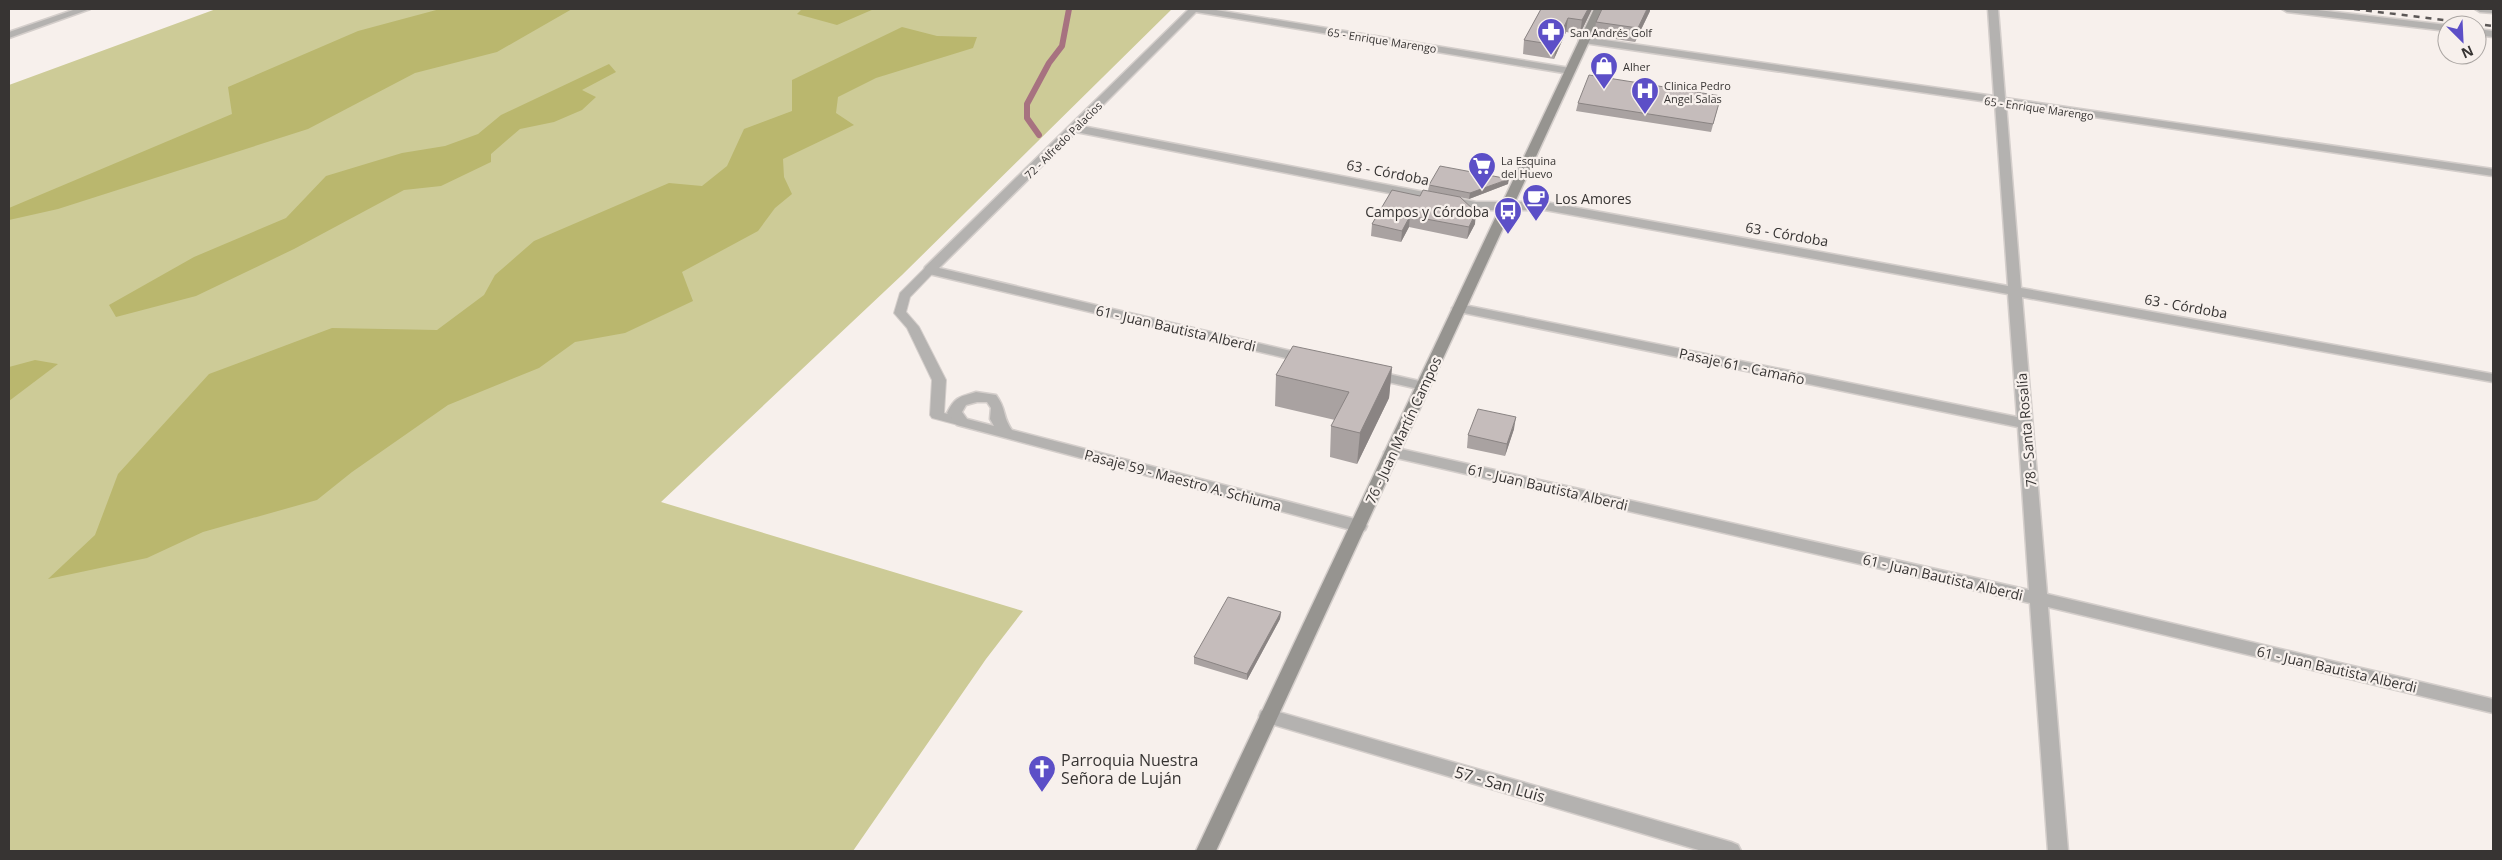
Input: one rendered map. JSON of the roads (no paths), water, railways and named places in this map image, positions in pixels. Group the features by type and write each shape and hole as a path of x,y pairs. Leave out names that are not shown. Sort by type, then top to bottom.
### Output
{"main road":[{"name":"76 - Juan Martín Campos","path":"1206,851 1599,9"}],"street":[{"path":"9,35 85,9"},
{"name":"65 - Enrique Marengo","path":"1194,9 1570,71"},
{"name":"72 - Alfredo Palacios","path":"930,270 1194,9"},
{"name":"78 - Santa Rosalía","path":"1993,9 2040,598 2058,851"},
{"path":"2288,9 2437,27"},
{"path":"2480,9 2493,10"},
{"name":"65 - Enrique Marengo","path":"1584,40 2000,102 2493,172"},
{"name":"63 - Córdoba","path":"1075,128 1476,206 1545,206 2493,378"},
{"name":"61 - Juan Bautista Alberdi","path":"930,270 1316,361"},
{"name":"Pasaje 61 - Camaño","path":"1459,308 2026,424"},
{"path":"1355,370 1423,386"},
{"path":"962,422 954,413 960,402 976,396 991,398 998,408 997,419 1007,434"},
{"name":"Pasaje 59 - Maestro A. Schiuma","path":"962,422 1359,526"},
{"name":"61 - Juan Bautista Alberdi","path":"1392,452 2040,598 2493,706"},
{"name":"57 - San Luis","path":"1268,716 1731,851"}],"lane":[{"path":"930,270 904,296 900,313 913,327 939,380 936,415 962,422"}],"waterway":[{"path":"1039,135 1027,118 1027,104 1049,63 1062,46 1069,9"}],"railway":[{"path":"2354,9 2493,26"}],"place":[{"name":"San Andrés Golf","path":"1551,56"},
{"name":"Alher","path":"1604,90"},
{"name":"Clinica Pedro Angel Salas","path":"1645,115"},
{"name":"La Esquina del Huevo","path":"1482,190"},
{"name":"Los Amores","path":"1536,222"},
{"name":"Campos y Córdoba","path":"1508,235"},
{"name":"Parroquia Nuestra Señora de Luján","path":"1042,793"}]}
